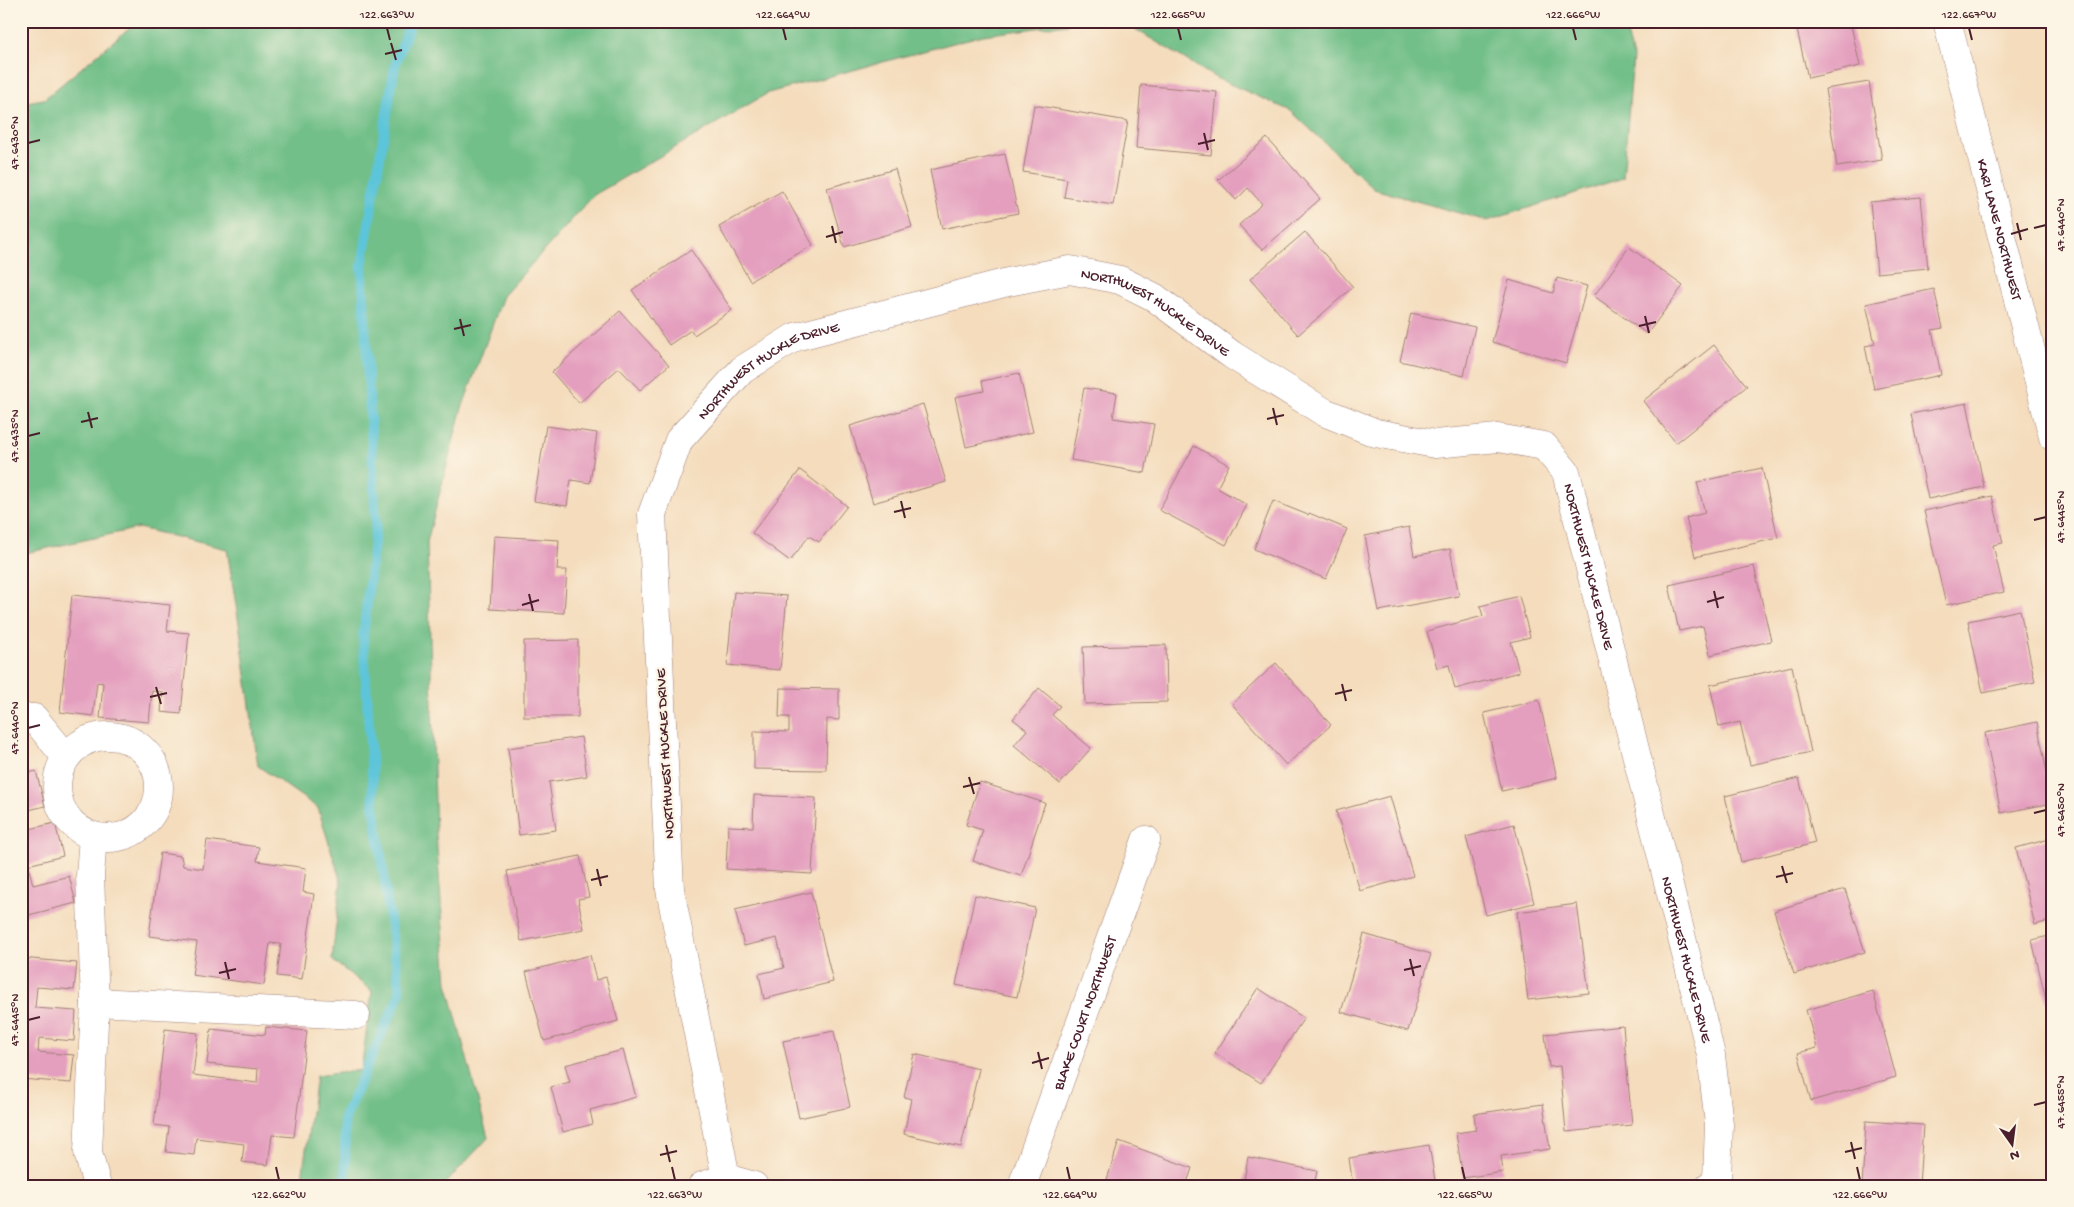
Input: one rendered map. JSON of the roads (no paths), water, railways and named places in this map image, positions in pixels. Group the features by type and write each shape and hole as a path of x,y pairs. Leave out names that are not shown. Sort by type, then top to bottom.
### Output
{"street":[{"name":"KARI LANE NORTHWEST","path":"1947,21 2053,436"},
{"name":"NORTHWEST HUCKLE DRIVE","path":"754,1186 714,1182 670,889 652,514 679,440 742,370 795,337 1008,282 1070,270 1120,280 1154,297 1232,355 1324,412 1376,433 1435,444 1498,438 1544,446 1566,472 1710,1055 1720,1124 1717,1181 1709,1186"},
{"path":"21,718 34,718 66,757"},
{"path":"111,736 128,739 142,749 153,762 158,779 158,796 152,812 141,826 126,835 118,837 93,836 78,829 67,818 59,804 56,788 58,772 66,757 78,745 94,737 111,736"},
{"path":"93,836 90,876 95,1002 88,1152 97,1186"},
{"name":"BLAKE COURT NORTHWEST","path":"1022,1186 1146,840"},
{"path":"95,1002 356,1015"}],"waterway":[{"path":"346,1186 344,1118 400,993 374,805 363,637 376,524 362,266 395,65 411,21"}]}
